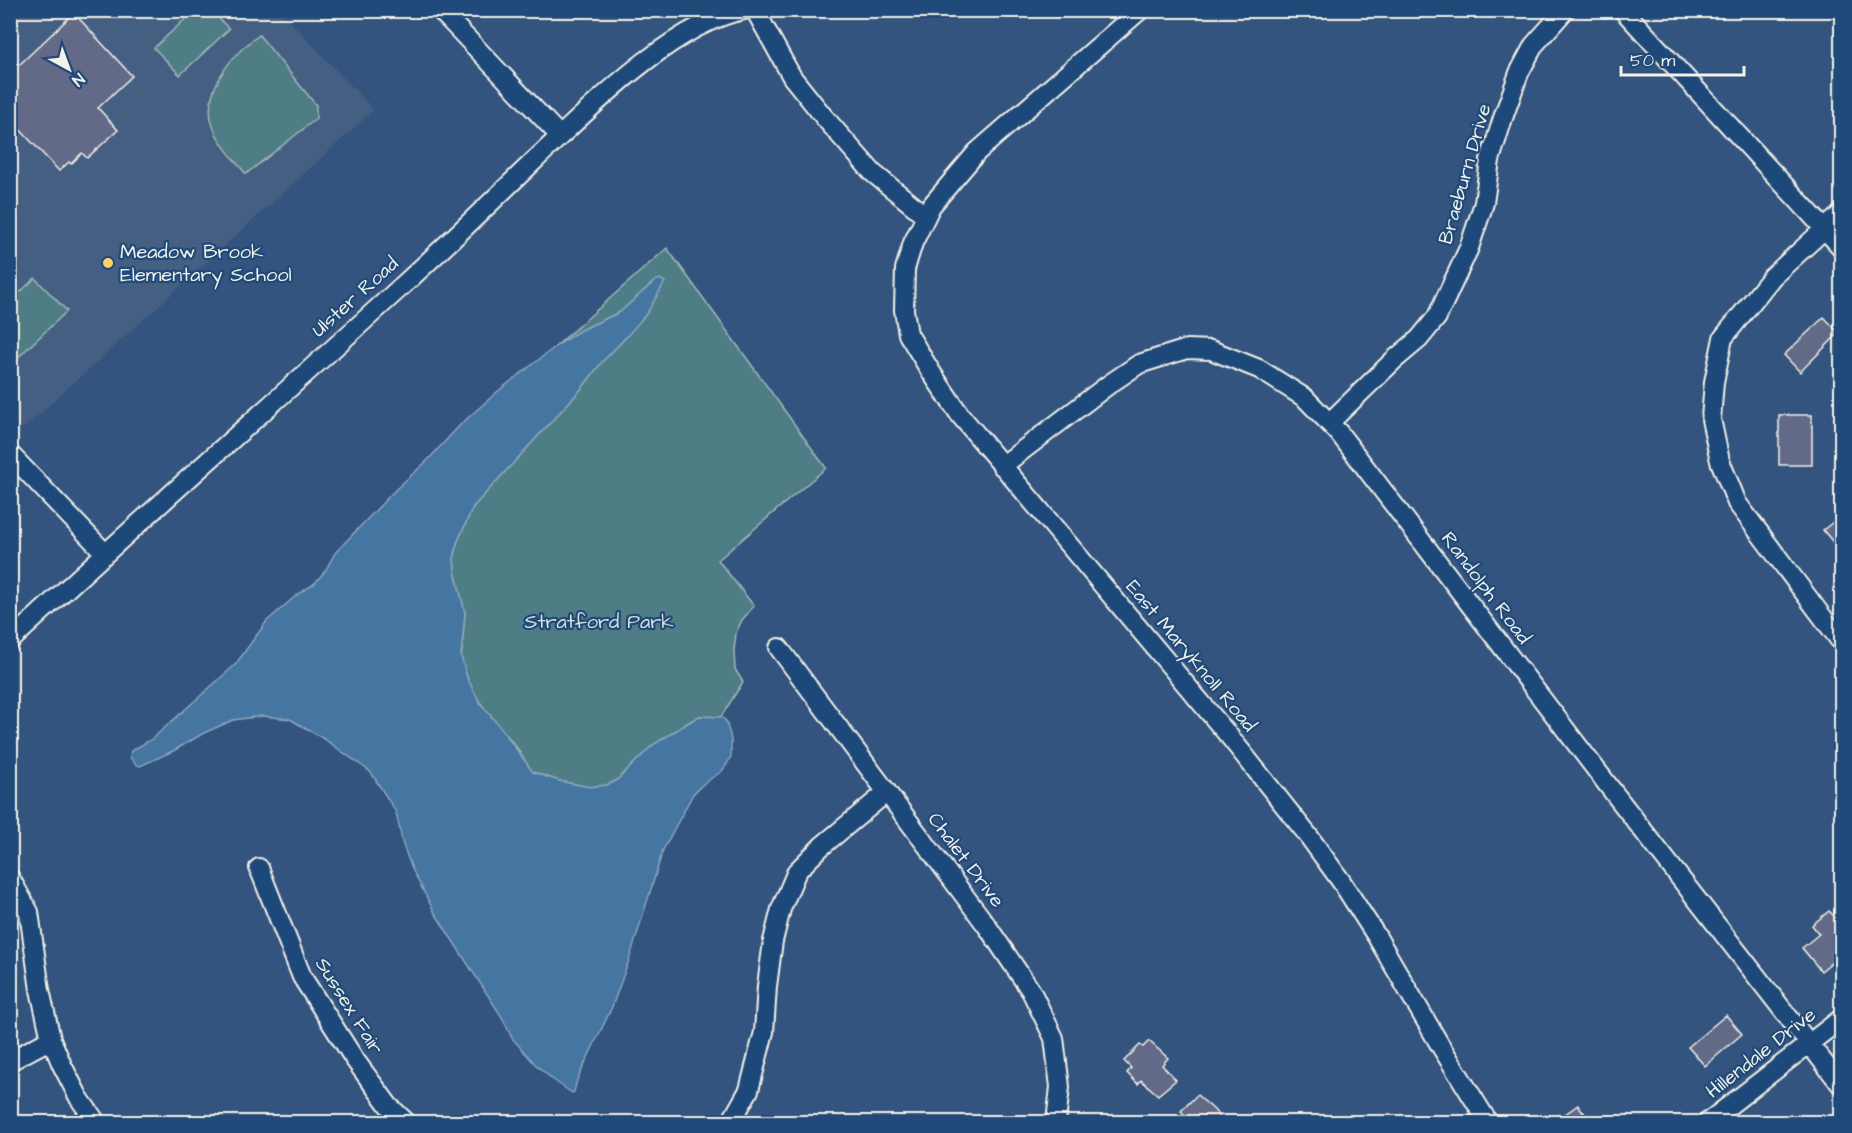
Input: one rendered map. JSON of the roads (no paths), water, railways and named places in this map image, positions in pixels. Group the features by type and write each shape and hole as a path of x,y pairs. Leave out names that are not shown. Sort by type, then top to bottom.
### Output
{"street":[{"path":"440,10 560,136"},
{"name":"Ulster Road","path":"10,641 402,286 615,87 660,51 689,32 733,12 745,10"},
{"path":"755,10 792,77 824,117 873,173 926,216"},
{"name":"East Maryknoll Road","path":"1140,10 977,152 931,206 913,243 904,269 904,310 908,334 960,415 1229,736 1307,834 1377,937 1488,1122"},
{"name":"Braeburn Drive","path":"1329,423 1419,339 1437,316 1469,248 1484,203 1490,160 1519,73 1534,45 1564,10"},
{"path":"1623,10 1842,248"},
{"path":"1842,213 1772,277 1723,338 1714,382 1711,419 1720,461 1737,503 1842,643"},
{"name":"Randolph Road","path":"1002,466 1139,364 1187,349 1211,350 1259,369 1305,398 1339,433 1842,1086"},
{"path":"10,454 105,553"},
{"name":"Chalet Drive","path":"779,648 987,926 1031,991 1054,1038 1060,1087 1056,1122"},
{"path":"731,1122 749,1090 764,1032 773,941 781,909 797,871 822,846 887,792"},
{"name":"Sussex Fair","path":"259,868 302,977 355,1060 389,1106 406,1122"},
{"path":"10,878 29,912 40,990 51,1039 75,1089 96,1122"},
{"name":"Hillendale Drive","path":"1708,1122 1842,1018"},
{"path":"10,1061 51,1039"}],"place":[{"name":"Meadow Brook Elementary School","path":"108,263"}],"park label":[{"name":"Stratford Park","path":"599,622"}]}
